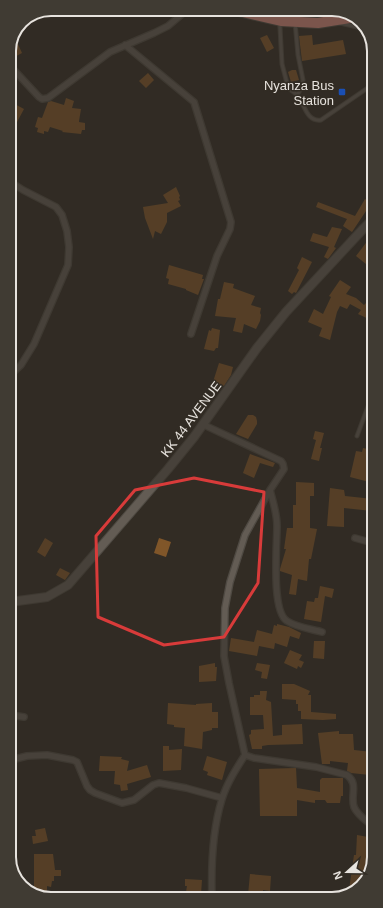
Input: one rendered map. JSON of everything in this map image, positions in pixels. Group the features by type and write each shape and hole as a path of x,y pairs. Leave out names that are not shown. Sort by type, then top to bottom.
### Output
{"highway":[{"path":"260,16 281,21 318,23 345,19"}],"main road":[{"name":"KK 44 AVENUE","path":"16,601 47,597 68,585 194,437 202,424 286,312 367,225"}],"street":[{"path":"16,73 39,98 45,99 54,94 110,52 161,30 180,16"},
{"path":"318,23 319,16"},
{"path":"125,46 194,102 231,222 230,229 219,251 191,334"},
{"path":"16,186 56,207 62,215 67,231 69,247 68,265 34,344 21,365 16,370"},
{"path":"202,424 281,460 284,464 284,469 270,490 246,535 230,582 225,608 224,656 228,683 245,755 234,772 222,798 217,820 212,892"},
{"path":"270,490 276,514 276,581 281,615 286,621 295,625 322,632"},
{"path":"355,538 367,541"},
{"path":"16,716 24,717"},
{"path":"16,759 27,756 47,755 73,760 77,762 87,786 94,794 122,803 134,800 153,785 159,783 186,788 222,798"},
{"path":"245,755 254,758 316,767 347,775 354,782 353,806 356,812 367,821"}],"lane":[{"path":"280,16 282,64 285,76 289,89 297,95 305,112 314,119 322,120 367,88"},
{"path":"292,16 295,22 298,56 303,80 302,87 297,95"},
{"path":"332,22 357,27"},
{"path":"357,436 367,409"}],"highlighted area":[{"path":"194,478 264,492 258,583 224,637 164,645 98,617 96,536 135,490"}],"building":[{"path":"267,35 274,48 267,52 260,38"},
{"path":"312,35 313,45 343,40 346,54 302,61 299,36"},
{"path":"17,42 22,53 16,56"},
{"path":"296,70 299,80 291,82 288,72"},
{"path":"148,73 154,80 146,88 139,81"},
{"path":"66,98 74,101 72,108 81,109 79,122 85,123 85,130 82,130 81,134 62,132 63,131 50,127 48,132 44,131 44,134 37,132 38,128 35,127 38,117 42,118 48,102 51,101 64,105"},
{"path":"16,105 24,109 16,124"},
{"path":"176,187 180,196 180,200 178,201 181,206 167,213 167,222 161,234 155,231 153,239 145,218 143,207 168,203 163,195"},
{"path":"365,199 367,200 367,212 366,211 352,232 343,226 347,219 316,207 318,202 355,216"},
{"path":"332,227 342,229 334,247 336,248 328,259 324,257 329,247 310,241 313,233 327,237"},
{"path":"367,242 366,264 356,256"},
{"path":"302,257 312,262 296,293 294,292 292,294 288,291 299,270 297,268"},
{"path":"169,265 203,275 202,279 204,279 198,295 186,289 168,284 169,279 166,278"},
{"path":"340,280 351,287 346,294 356,298 364,305 367,302 367,318 358,314 361,310 350,304 347,309 340,306 330,340 319,336 322,328 308,322 314,309 323,314 331,297 329,296"},
{"path":"224,282 234,284 233,288 255,296 251,305 261,308 260,321 256,329 244,324 242,333 233,331 236,318 215,316 218,299 220,299"},
{"path":"212,328 220,330 218,348 214,351 204,349 209,330 211,331"},
{"path":"219,363 233,367 231,375 224,386 213,382"},
{"path":"248,415 253,415 256,417 257,424 248,439 236,434"},
{"path":"315,431 324,433 320,448 322,448 319,461 311,459 316,440 313,439"},
{"path":"363,448 367,449 367,481 350,477 356,451 362,452"},
{"path":"250,454 275,463 273,467 260,463 254,478 243,473"},
{"path":"296,482 314,483 314,496 310,496 310,528 317,529 311,559 309,559 307,581 298,579 296,595 289,594 292,575 280,571 280,569 286,549 284,549 287,528 293,528 293,505 296,505"},
{"path":"330,488 344,490 345,496 367,498 367,510 344,508 344,527 327,526"},
{"path":"45,538 53,543 45,557 37,552"},
{"path":"159,538 171,542 166,557 154,553"},
{"path":"60,568 70,573 65,580 56,575"},
{"path":"320,586 334,589 332,598 325,596 321,622 304,619 307,601 314,602 315,598 318,598"},
{"path":"277,624 289,627 301,633 299,639 290,636 287,647 275,643 274,649 259,646 257,656 229,651 231,638 254,642 257,630 272,634 274,625 277,626"},
{"path":"314,641 325,641 324,659 313,658"},
{"path":"290,650 302,655 299,660 304,662 301,668 298,666 297,669 284,663"},
{"path":"215,663 215,667 217,667 216,681 199,682 199,666"},
{"path":"257,663 270,665 267,679 261,678 262,672 255,670"},
{"path":"282,684 294,684 310,691 308,695 311,695 311,712 336,714 336,719 301,719 301,711 298,711 298,704 296,704 296,700 282,699"},
{"path":"260,691 267,691 266,700 271,702 273,736 282,735 282,725 302,724 303,744 268,745 262,746 262,749 252,749 249,735 251,734 251,730 264,729 263,715 250,715 250,697 260,695"},
{"path":"168,703 196,705 212,703 212,712 218,712 218,728 212,728 212,730 203,732 202,749 184,746 185,728 174,727 174,725 167,724"},
{"path":"339,731 339,734 353,734 354,750 367,751 367,775 351,773 347,771 348,763 330,761 330,764 322,764 318,733"},
{"path":"163,746 169,746 169,750 182,749 181,770 163,771"},
{"path":"100,756 122,757 121,759 129,761 127,771 147,765 151,777 127,784 128,790 121,791 120,785 114,784 115,771 99,771"},
{"path":"207,756 227,762 222,780 207,775 208,772 203,770"},
{"path":"296,768 297,788 320,792 320,780 322,778 343,778 343,796 341,796 340,803 327,803 325,800 315,800 315,803 297,800 297,816 260,816 259,769"},
{"path":"45,828 48,841 33,844 32,836 36,836 35,830"},
{"path":"357,835 367,837 367,861 365,868 360,878 349,887 354,855 356,855"},
{"path":"34,854 53,854 55,870 61,870 61,876 54,876 54,881 52,881 51,887 47,886 47,892 34,887"},
{"path":"250,874 271,876 270,891 263,890 263,892 248,892"},
{"path":"185,879 202,880 201,892 186,892 187,886 185,886"}],"place":[{"name":"Nyanza Bus Station","path":"342,92"}]}
